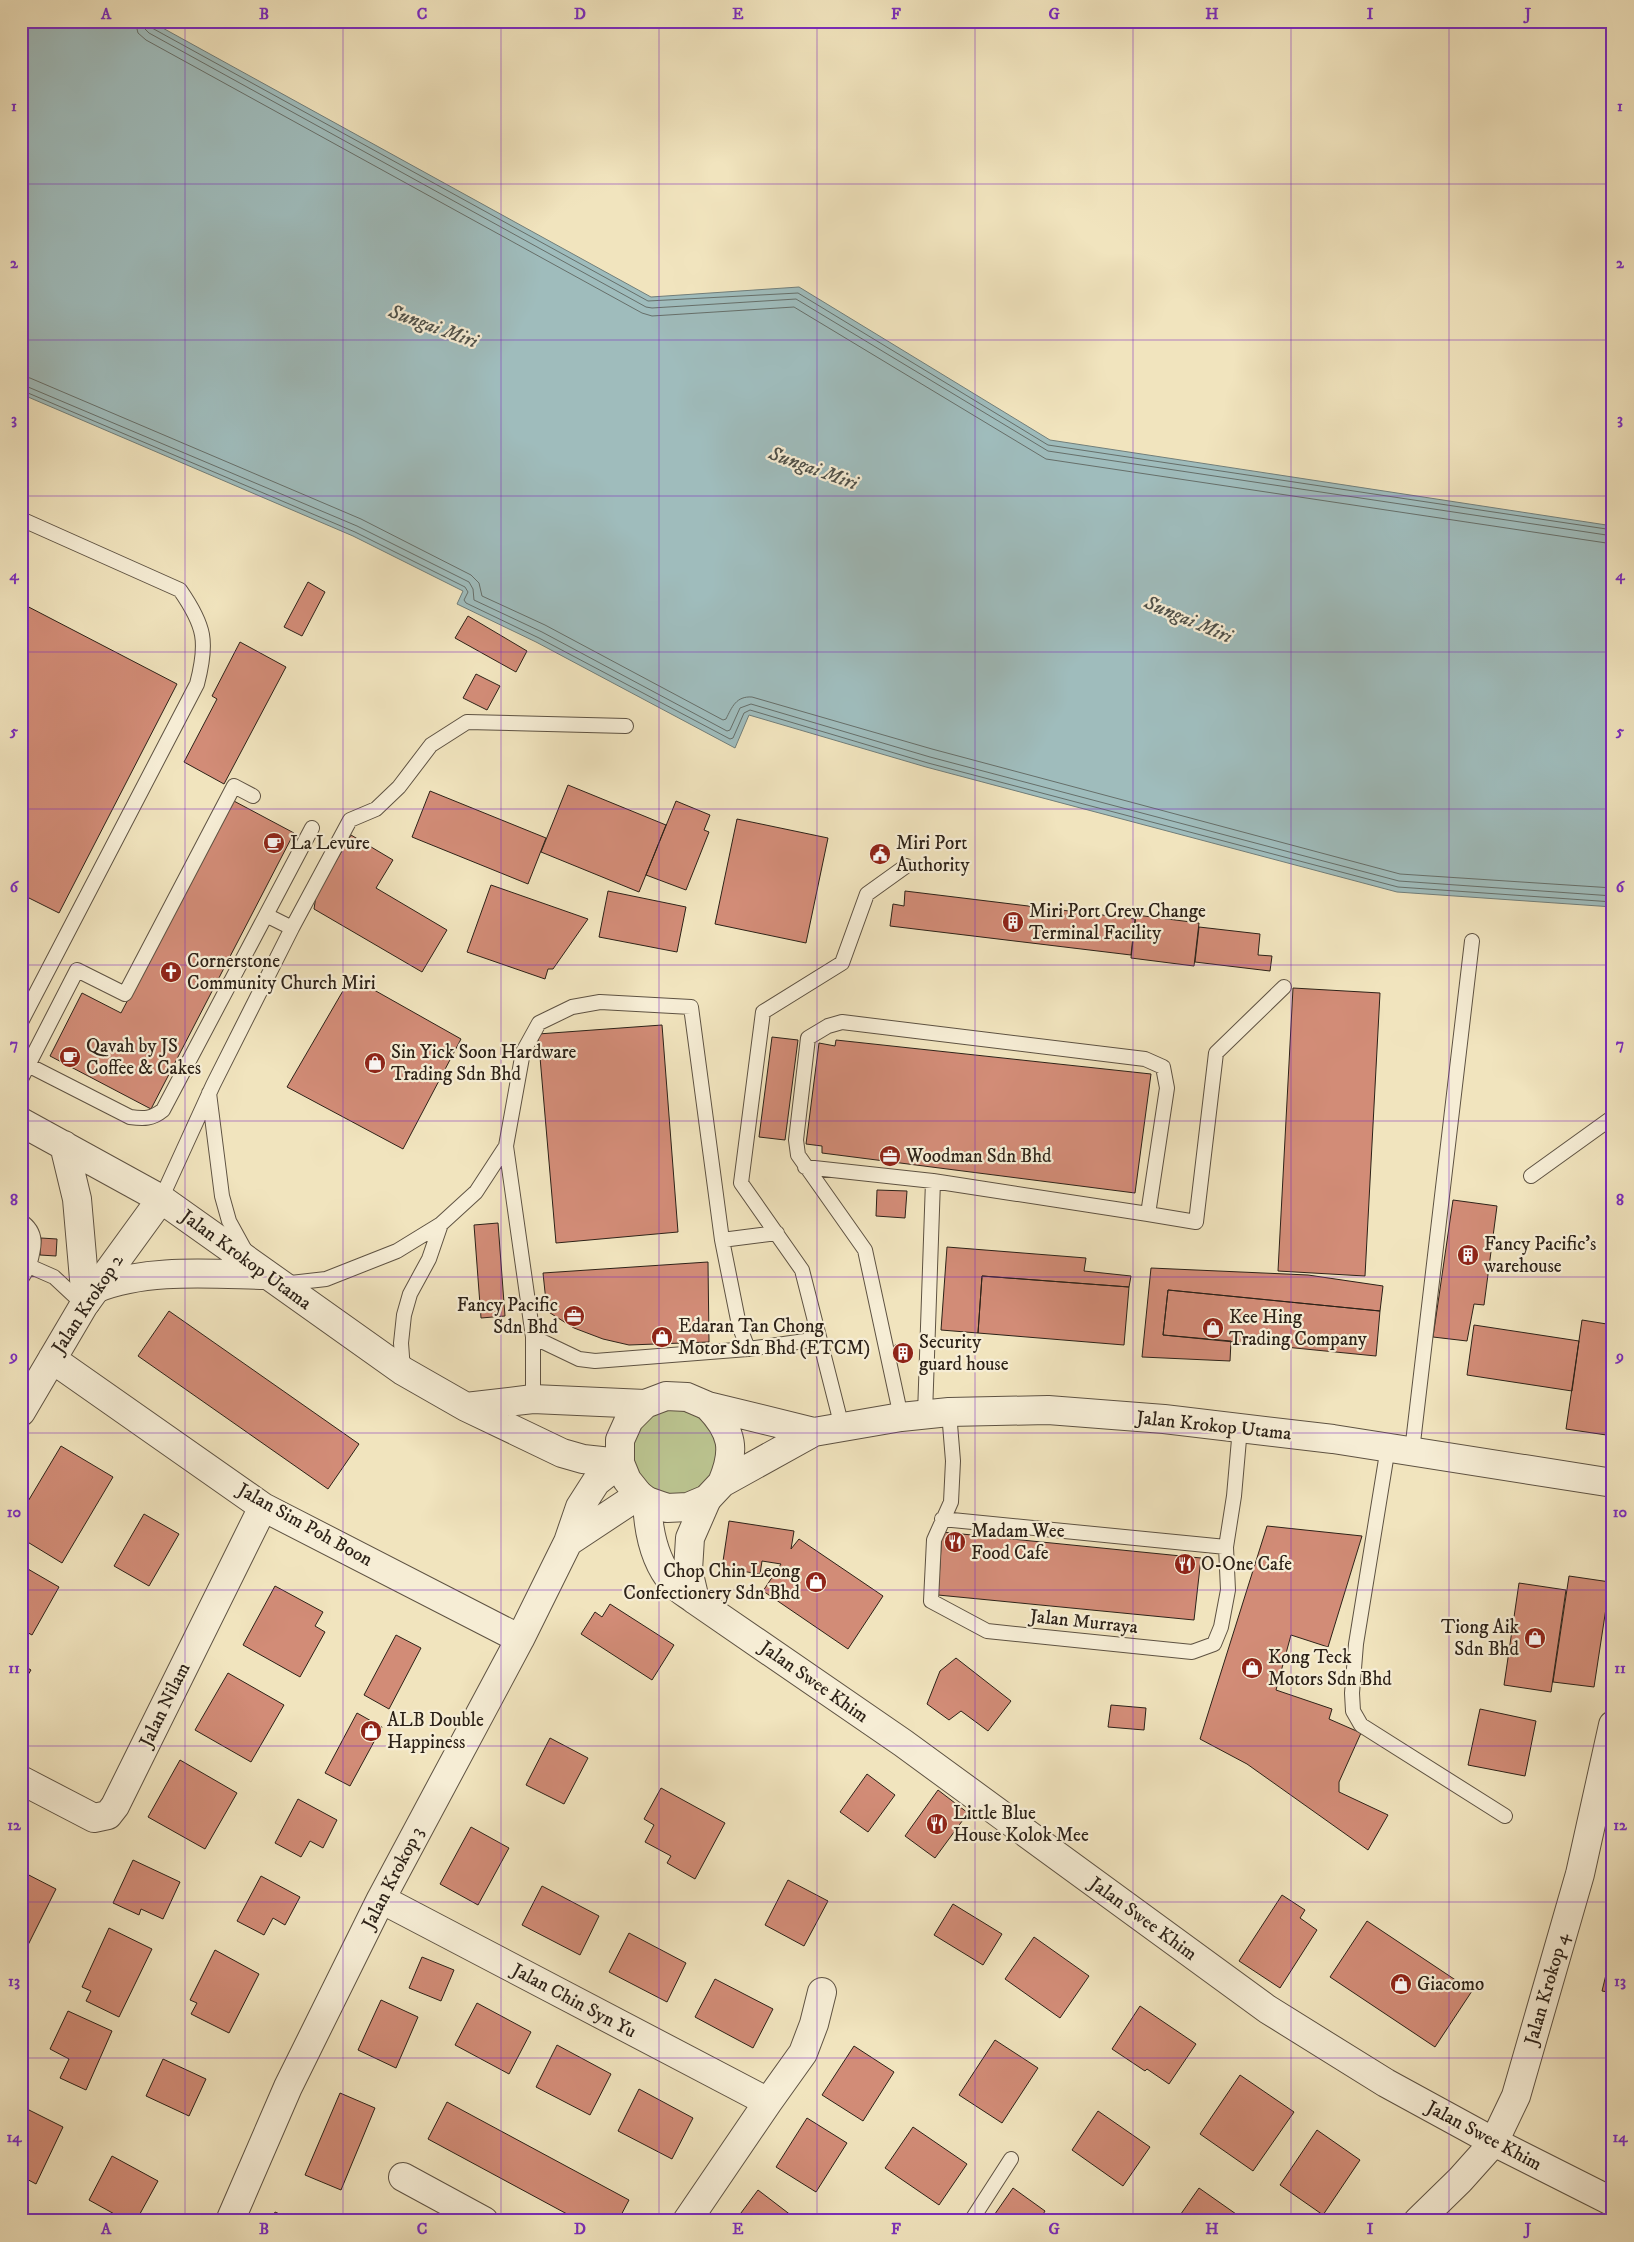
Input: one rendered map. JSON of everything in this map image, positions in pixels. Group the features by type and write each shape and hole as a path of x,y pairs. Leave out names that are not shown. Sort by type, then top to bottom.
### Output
{"street":[{"name":"Jalan Krokop Utama","path":"21,1122 161,1199 403,1371 466,1407 562,1453 583,1459 620,1463"},
{"path":"64,1145 77,1199 88,1299 112,1282 178,1274 266,1275"},
{"name":"Jalan Krokop 2","path":"21,1412 88,1299 161,1199"},
{"name":"Jalan Sim Poh Boon","path":"52,1359 263,1506 520,1638"},
{"path":"466,1407 533,1399 645,1404 666,1396 680,1396 708,1406 814,1432"},
{"path":"645,1404 629,1420 620,1440 620,1463 626,1480 643,1498 667,1508 688,1508 814,1432"},
{"path":"695,1600 688,1570 690,1538 730,1463 730,1442 722,1421 708,1406"},
{"name":"Jalan Krokop Utama","path":"814,1432 925,1414 1048,1410 1240,1428 1400,1449 1613,1483"},
{"name":"Jalan Krokop 3","path":"230,2221 288,2087 381,1899 520,1638 568,1542 580,1507 596,1482 620,1463"},
{"name":"Jalan Krokop 3","path":"568,1542 643,1498"},
{"name":"Jalan Swee Khim","path":"643,1498 648,1527 659,1558 673,1583 695,1600 903,1743 1266,2009 1386,2083 1494,2142 1613,2202"},
{"name":"Jalan Nilam","path":"21,1780 94,1818 108,1815 115,1806 263,1506"},
{"name":"Jalan Krokop 4","path":"1418,2221 1460,2180 1494,2142 1516,2096 1577,1883 1613,1725"},
{"name":"Jalan Chin Syn Yu","path":"381,1899 768,2102"},
{"path":"687,2221 803,2053 814,2024 822,1992"},
{"path":"403,2177 484,2221"}],"lane":[{"path":"21,519 180,590 193,608 203,632 203,660 197,684 21,1022"},
{"path":"161,1199 210,1093 292,928 350,820 376,809 399,787 431,745 467,722 626,726"},
{"path":"21,1079 77,970 125,994 234,786 253,796"},
{"path":"28,1065 130,1117 154,1117 163,1110 312,828"},
{"path":"842,1426 802,1270 741,1183 764,1012 842,963 867,894 906,866"},
{"path":"266,915 292,928"},
{"path":"1472,942 1400,1449 1356,1644 1352,1693 1353,1711 1361,1725 1505,1816"},
{"path":"805,1168 933,1181 1196,1222 1216,1053 1284,987"},
{"path":"533,1399 533,1337 506,1146 523,1052 539,1023 572,1007 600,1002 691,1007 722,1240 739,1325 748,1349"},
{"path":"925,1414 865,1250 805,1168 798,1155 796,1140 808,1038 828,1026 842,1022 1145,1059 1163,1067 1168,1088 1148,1214"},
{"path":"210,1093 222,1196 229,1221 266,1275 326,1279 397,1251 440,1224 476,1192 506,1146"},
{"path":"1531,1176 1613,1117"},
{"path":"925,1414 933,1181"},
{"path":"21,1221 33,1234 35,1246 29,1266 21,1279"},
{"path":"403,1371 401,1343 404,1315 410,1294 429,1259 440,1224"},
{"path":"722,1240 776,1234"},
{"path":"29,1266 54,1277 88,1299"},
{"path":"533,1337 579,1359 596,1361 748,1349 819,1339"},
{"name":"Jalan Murraya","path":"925,1414 953,1461 951,1502 934,1540 931,1602 987,1631 1192,1652 1214,1644 1221,1627 1228,1590 1226,1547 1234,1496 1240,1428"},
{"path":"942,1519 1226,1547"},
{"path":"971,2221 1011,2159"}],"green space":[{"path":"674,1410 690,1413 698,1417 710,1429 714,1437 717,1453 714,1469 710,1477 698,1489 690,1493 674,1496 658,1493 650,1489 638,1477 634,1469 631,1453 634,1437 638,1429 650,1417 658,1413"}],"water":[{"name":"Sungai Miri","path":"21,21 150,21 651,297 799,287 1050,440 1613,526 1613,907 1397,892 926,767 749,715 735,748 536,642 457,604 463,591 353,536 21,394"}],"building":[{"path":"308,582 325,592 302,636 284,627"},
{"path":"21,603 177,684 59,913 21,894"},
{"path":"468,616 527,651 516,672 455,638"},
{"path":"240,642 286,667 224,784 184,762 217,699 212,696"},
{"path":"476,674 500,686 487,710 463,698"},
{"path":"568,785 666,825 639,892 541,852"},
{"path":"430,791 546,838 528,884 412,837"},
{"path":"232,800 294,833 151,1109 50,1056 82,993 121,1013"},
{"path":"676,801 710,815 704,830 709,832 686,890 646,875"},
{"path":"737,819 828,838 806,943 715,924"},
{"path":"351,835 393,860 376,888 447,930 422,972 314,909 316,896"},
{"name":"Miri Port Authority","path":"876,847 886,851 883,860 873,856"},
{"path":"491,885 588,919 553,969 548,969 545,979 467,952"},
{"path":"608,891 686,907 677,952 599,937"},
{"name":"Miri Port Crew Change Terminal Facility","path":"905,891 1135,919 1131,955 890,926 893,904 904,906"},
{"path":"1136,915 1199,923 1194,966 1131,958"},
{"path":"21,920 28,923 21,937"},
{"path":"1199,927 1260,934 1258,955 1272,956 1270,971 1195,962"},
{"name":"Sin Yick Soon Hardware Trading Sdn Bhd","path":"351,977 461,1039 403,1149 287,1087"},
{"path":"1293,988 1380,993 1365,1276 1278,1271"},
{"path":"662,1025 678,1232 556,1243 538,1034"},
{"path":"772,1037 798,1040 785,1140 759,1137"},
{"path":"836,1040 1151,1074 1135,1193 822,1153 822,1146 806,1144 819,1043 835,1046"},
{"path":"877,1190 907,1191 905,1218 876,1216"},
{"name":"Fancy Pacific's warehouse","path":"1453,1200 1497,1206 1484,1305 1474,1304 1467,1341 1433,1337"},
{"path":"498,1223 505,1316 481,1318 474,1225"},
{"path":"41,1238 57,1239 56,1256 40,1255"},
{"path":"947,1247 1086,1258 1084,1271 1131,1276 1129,1287 982,1276 978,1333 941,1330"},
{"path":"708,1262 709,1342 629,1345 603,1339 574,1328 547,1311 543,1273"},
{"path":"1151,1268 1308,1275 1383,1286 1380,1311 1168,1290 1163,1335 1231,1341 1230,1361 1142,1357"},
{"path":"982,1276 1129,1287 1124,1345 978,1333"},
{"path":"1168,1290 1380,1311 1376,1356 1163,1335"},
{"path":"169,1311 359,1444 328,1489 138,1356"},
{"path":"1582,1320 1613,1325 1613,1436 1566,1429"},
{"path":"1474,1325 1579,1341 1572,1391 1467,1375"},
{"name":"Security guard house","path":"895,1345 910,1345 909,1361 895,1361"},
{"path":"61,1446 113,1477 62,1563 21,1538 21,1513"},
{"path":"144,1514 179,1534 149,1586 114,1566"},
{"name":"Chop Chin Leong Confectionery Sdn Bhd","path":"729,1521 794,1531 791,1549 799,1539 883,1596 848,1649 763,1591 781,1564 762,1561 760,1574 722,1568"},
{"name":"Kong Teck Motors Sdn Bhd","path":"1267,1526 1362,1536 1328,1647 1291,1635 1276,1690 1332,1709 1329,1719 1361,1733 1339,1782 1339,1792 1388,1815 1368,1850 1247,1764 1200,1739"},
{"path":"942,1532 1201,1558 1194,1620 938,1595"},
{"path":"21,1565 59,1587 32,1635 21,1629"},
{"path":"1569,1576 1610,1582 1594,1687 1553,1682"},
{"name":"Tiong Aik Sdn Bhd","path":"1519,1583 1566,1590 1551,1692 1504,1685"},
{"path":"275,1586 323,1612 315,1626 325,1632 300,1677 243,1645"},
{"path":"610,1604 674,1645 652,1680 581,1634 595,1612 602,1617"},
{"path":"396,1635 421,1648 389,1709 364,1695"},
{"path":"956,1658 1011,1701 988,1731 961,1711 949,1720 927,1704 940,1671"},
{"path":"21,1664 31,1670 21,1686"},
{"path":"228,1673 284,1705 251,1762 195,1730"},
{"path":"1111,1705 1146,1708 1144,1730 1108,1727"},
{"path":"1480,1709 1536,1721 1525,1776 1468,1765"},
{"path":"357,1713 382,1727 350,1786 325,1773"},
{"path":"550,1738 588,1758 564,1804 526,1785"},
{"path":"180,1760 237,1793 205,1849 148,1817"},
{"path":"867,1774 895,1795 868,1832 840,1812"},
{"path":"661,1788 725,1823 695,1879 667,1863 671,1856 645,1842 654,1825 644,1819"},
{"name":"Little Blue House Kolok Mee","path":"938,1790 968,1813 935,1858 905,1836"},
{"path":"298,1799 337,1820 323,1848 310,1841 301,1857 275,1843"},
{"path":"471,1827 509,1848 478,1905 440,1884"},
{"path":"133,1860 180,1882 163,1919 141,1909 139,1915 113,1903"},
{"path":"21,1871 56,1889 27,1947 21,1944"},
{"path":"261,1876 300,1897 285,1925 273,1918 264,1935 237,1921"},
{"path":"788,1880 828,1901 804,1946 765,1925"},
{"path":"542,1886 599,1916 580,1955 522,1925"},
{"path":"1282,1895 1305,1910 1300,1918 1317,1930 1280,1988 1239,1961"},
{"path":"953,1904 1002,1934 983,1965 934,1935"},
{"name":"Giacomo","path":"1367,1921 1472,1991 1435,2047 1330,1977"},
{"path":"109,1928 152,1949 119,2017 86,2001 91,1991 82,1987"},
{"path":"629,1933 686,1963 667,2002 609,1972"},
{"path":"1034,1937 1089,1976 1060,2018 1005,1979"},
{"path":"1613,1946 1613,1993 1602,1991"},
{"path":"215,1950 259,1974 229,2033 191,2014 197,2003 190,2000"},
{"path":"422,1957 454,1970 441,2001 409,1988"},
{"path":"715,1979 773,2009 753,2048 695,2017"},
{"path":"381,2000 418,2017 396,2068 358,2050"},
{"path":"477,2003 531,2032 509,2074 455,2045"},
{"path":"1140,2006 1196,2044 1169,2084 1112,2049"},
{"path":"68,2011 112,2031 86,2090 60,2078 69,2059 50,2049"},
{"path":"995,2040 1038,2068 1002,2123 959,2095"},
{"path":"557,2045 611,2074 590,2115 536,2087"},
{"path":"854,2046 894,2072 863,2121 822,2095"},
{"path":"163,2059 206,2079 189,2116 146,2096"},
{"path":"1240,2075 1294,2112 1253,2171 1200,2134"},
{"path":"639,2089 693,2118 672,2159 618,2131"},
{"path":"340,2093 375,2108 341,2190 305,2175"},
{"path":"447,2102 629,2200 618,2221 580,2221 428,2139"},
{"path":"23,2107 63,2127 36,2184 21,2176 21,2110"},
{"path":"1098,2111 1150,2147 1123,2186 1072,2150"},
{"path":"807,2118 847,2143 816,2192 776,2167"},
{"path":"913,2127 967,2164 939,2205 885,2168"},
{"path":"1317,2130 1360,2160 1323,2215 1280,2185"},
{"path":"112,2156 158,2181 136,2221 127,2221 89,2200"},
{"path":"1013,2188 1045,2211 1039,2221 990,2221"},
{"path":"1199,2188 1246,2221 1176,2221"},
{"path":"758,2190 796,2219 795,2221 735,2221"},
{"path":"21,2209 43,2221 21,2221"},
{"path":"275,2212 296,2221 271,2221"}],"place":[{"name":"La Levure","path":"274,843"},
{"name":"Miri Port Authority","path":"880,854"},
{"name":"Miri Port Crew Change Terminal Facility","path":"1013,922"},
{"name":"Cornerstone Community Church Miri","path":"171,972"},
{"name":"Qavah by JS Coffee & Cakes","path":"70,1057"},
{"name":"Sin Yick Soon Hardware Trading Sdn Bhd","path":"375,1063"},
{"name":"Woodman Sdn Bhd","path":"890,1156"},
{"name":"Fancy Pacific's warehouse","path":"1468,1255"},
{"name":"Fancy Pacific Sdn Bhd","path":"574,1316"},
{"name":"Kee Hing Trading Company","path":"1213,1328"},
{"name":"Edaran Tan Chong Motor Sdn Bhd (ETCM)","path":"662,1337"},
{"name":"Security guard house","path":"903,1353"},
{"name":"Madam Wee Food Cafe","path":"955,1542"},
{"name":"O-One Cafe","path":"1185,1564"},
{"name":"Chop Chin Leong Confectionery Sdn Bhd","path":"816,1582"},
{"name":"Tiong Aik Sdn Bhd","path":"1535,1638"},
{"name":"Kong Teck Motors Sdn Bhd","path":"1252,1668"},
{"name":"ALB Double Happiness","path":"371,1731"},
{"name":"Little Blue House Kolok Mee","path":"937,1824"},
{"name":"Giacomo","path":"1401,1984"}]}
